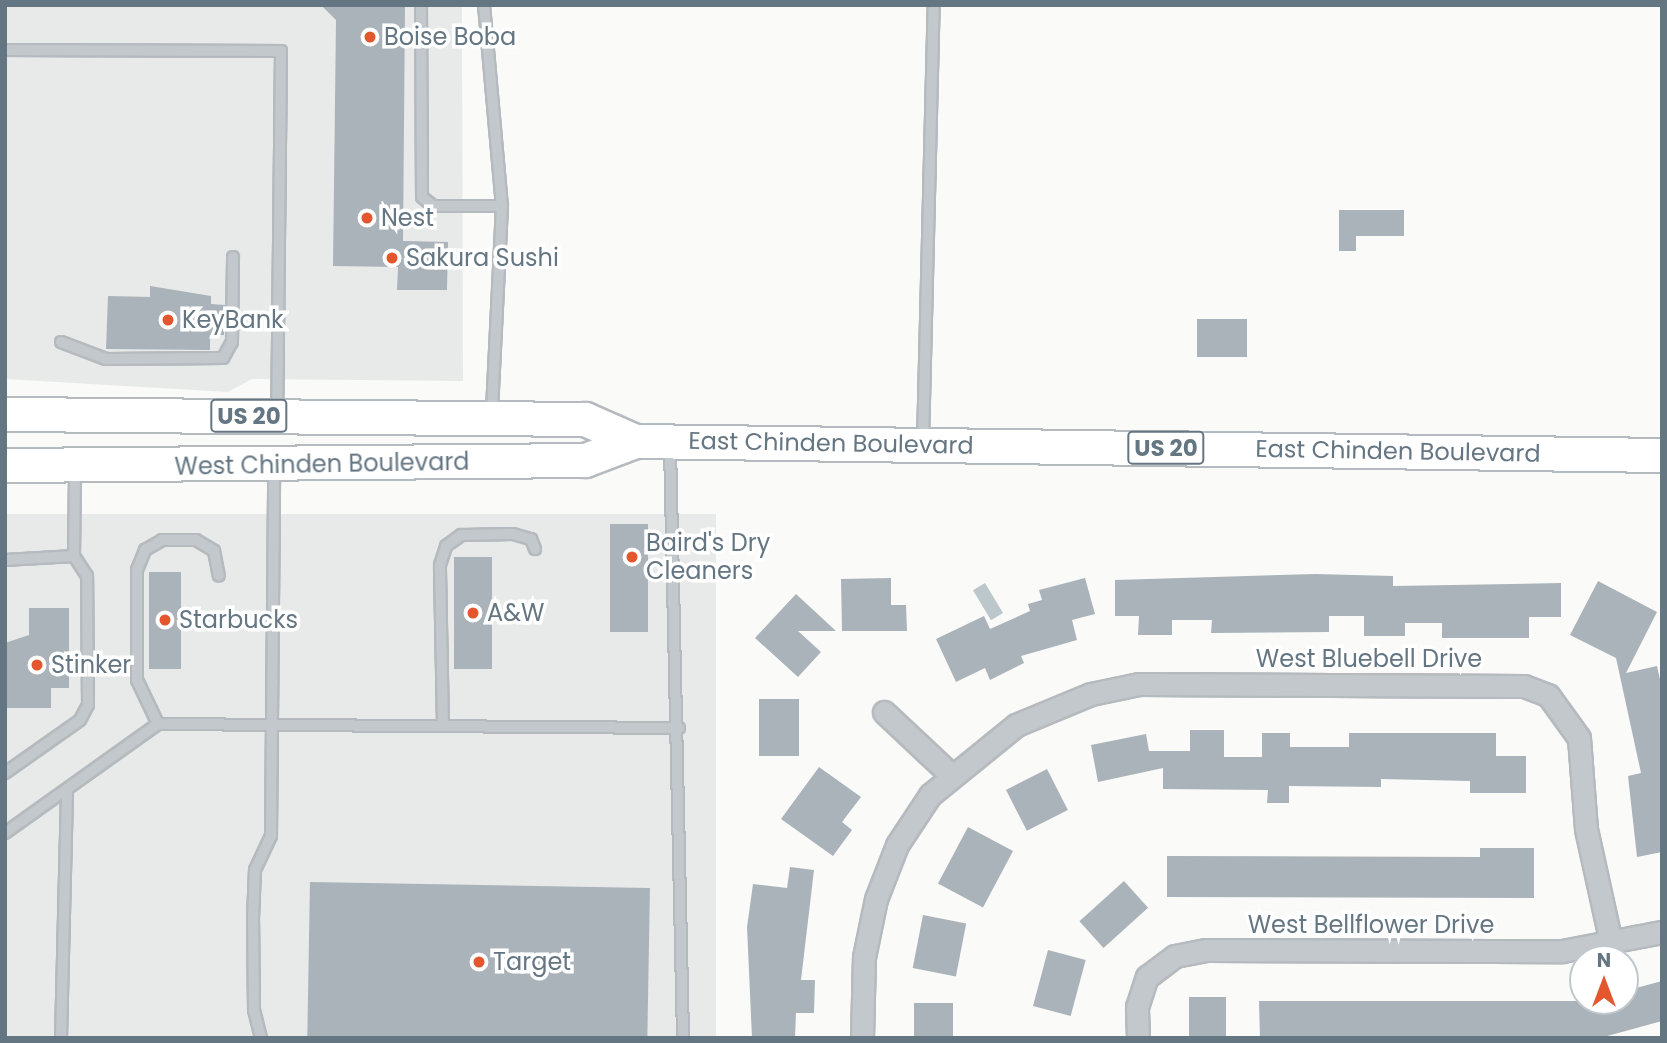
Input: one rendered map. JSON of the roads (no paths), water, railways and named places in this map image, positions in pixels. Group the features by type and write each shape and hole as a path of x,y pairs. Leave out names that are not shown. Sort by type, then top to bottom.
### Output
{"main road":[{"name":"East Chinden Boulevard","path":"5,414 585,419 635,441 1662,455"},
{"path":"289,465 356,442 465,441 492,417"},
{"name":"West Chinden Boulevard","path":"5,466 585,460 635,441"}],"street":[{"name":"West Bluebell Drive","path":"862,1038 864,957 884,871 912,819 950,774 1041,713 1139,684 1524,686 1548,695 1579,738 1586,829 1611,943"},
{"path":"884,712 950,774"},
{"name":"West Bellflower Drive","path":"1138,1038 1137,1007 1147,977 1175,956 1206,950 1521,953 1611,943 1662,932"}],"lane":[{"path":"421,5 422,197 433,206 502,206"},
{"path":"484,5 502,206 492,417"},
{"path":"923,445 934,5"},
{"path":"5,50 282,51 277,416"},
{"path":"61,342 106,359 223,358 232,342 233,257"},
{"path":"670,440 679,728 683,1038"},
{"path":"261,1038 254,1010 255,870 271,836 272,725 289,465"},
{"path":"5,773 79,720 88,705 87,576 74,556 75,466"},
{"path":"443,726 440,565 446,546 461,535 513,534 531,539 535,549"},
{"path":"158,724 137,680 137,570 145,550 162,540 196,540 214,551 219,576"},
{"path":"5,560 74,556"},
{"path":"5,834 158,724 679,728"},
{"path":"61,1038 67,790"}],"place":[{"name":"Boise Boba","path":"370,37"},
{"name":"Nest","path":"367,218"},
{"name":"Sakura Sushi","path":"392,258"},
{"name":"KeyBank","path":"168,320"},
{"name":"Baird's Dry Cleaners","path":"632,557"},
{"name":"A&W","path":"473,613"},
{"name":"Starbucks","path":"165,620"},
{"name":"Stinker","path":"37,665"},
{"name":"Target","path":"479,962"}]}
